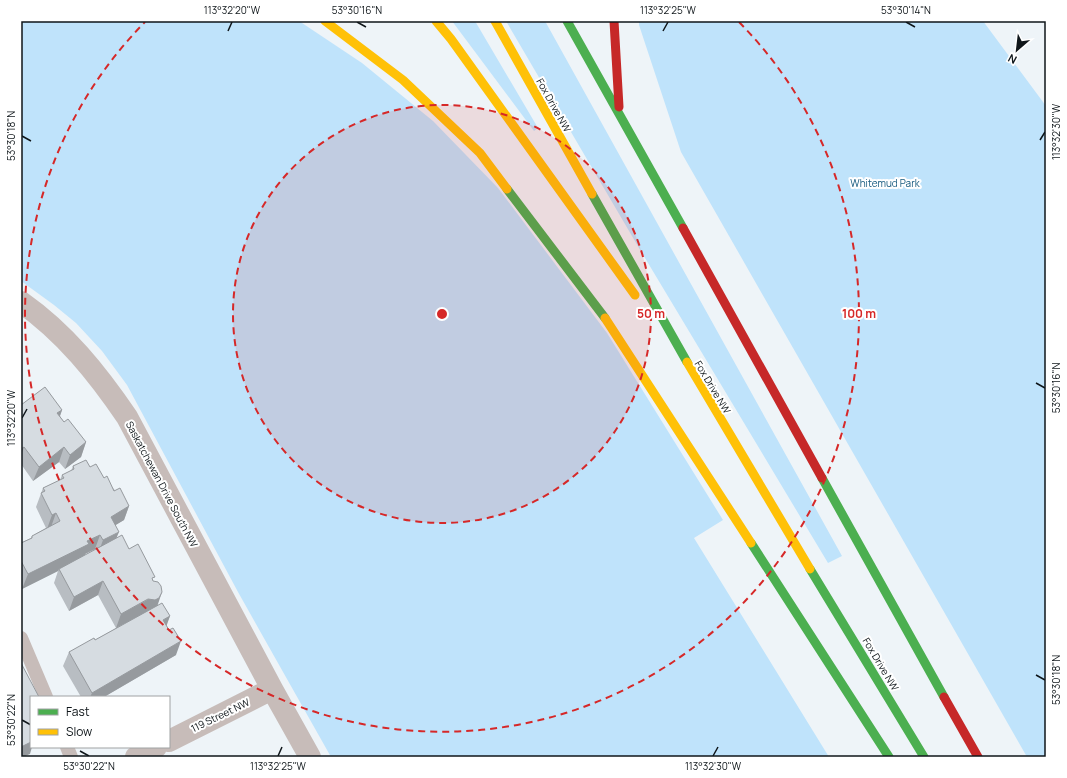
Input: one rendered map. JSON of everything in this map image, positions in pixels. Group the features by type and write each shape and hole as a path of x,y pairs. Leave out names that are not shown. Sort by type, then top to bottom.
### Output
{"main road":[{"path":"325,21 404,80 480,153 612,327 889,757"},
{"path":"436,21 641,304"},
{"name":"Fox Drive NW","path":"495,21 697,381 924,757"},
{"path":"567,21 978,757"},
{"path":"614,21 619,112"},
{"path":"655,323 697,381"}],"street":[{"name":"Saskatchewan Drive South NW","path":"21,302 60,333 84,359 107,387 127,417 272,690 310,757"},
{"name":"119 Street NW","path":"170,741 272,690"},
{"path":"136,757 154,748"}],"lane":[{"path":"21,638 46,696"}],"green space":[{"path":"21,21 299,21 362,63 433,121 498,188 607,333 723,520 694,538 829,757 331,757 238,592 127,385 102,351 76,323 21,281"},
{"path":"452,21 475,21 538,128 534,131"},
{"path":"506,21 545,21 842,556 828,563 639,248"},
{"name":"Whitemud Park","path":"639,21 983,21 1046,106 1046,757 1027,757 681,152 639,25"}],"building":[{"path":"45,387 62,410 57,413 64,422 68,419 86,442 70,455 64,447 39,467 24,447 21,449 21,405"},
{"path":"86,460 90,467 96,464 104,478 107,476 114,491 120,488 129,506 111,517 119,532 103,540 100,535 87,541 89,544 28,574 21,561 21,543 60,521 56,513 52,515 41,493 45,491 43,488 64,478 62,475 74,469 73,466"},
{"path":"122,535 129,549 138,544 155,577 152,578 153,581 158,582 161,586 162,592 159,598 155,600 148,599 121,614 103,581 74,597 59,569"},
{"path":"162,603 170,616 163,620 169,630 173,628 181,641 92,693 69,652 94,638 95,640"},
{"path":"21,663 38,696 30,696 30,742 21,747"}],"traffic: fast":[{"path":"567,21 683,228"},
{"path":"507,189 605,318"},
{"path":"592,194 687,362"},
{"path":"822,478 944,697"},
{"path":"751,543 889,757"},
{"path":"810,569 924,757"}],"traffic: slow":[{"path":"325,21 403,80 480,153 507,189"},
{"path":"436,21 451,39 635,295"},
{"path":"495,21 592,194"},
{"path":"605,318 751,543"},
{"path":"687,362 810,569"}],"traffic: jam":[{"path":"614,21 619,107"},
{"path":"683,228 822,478"},
{"path":"944,697 978,757"}]}
